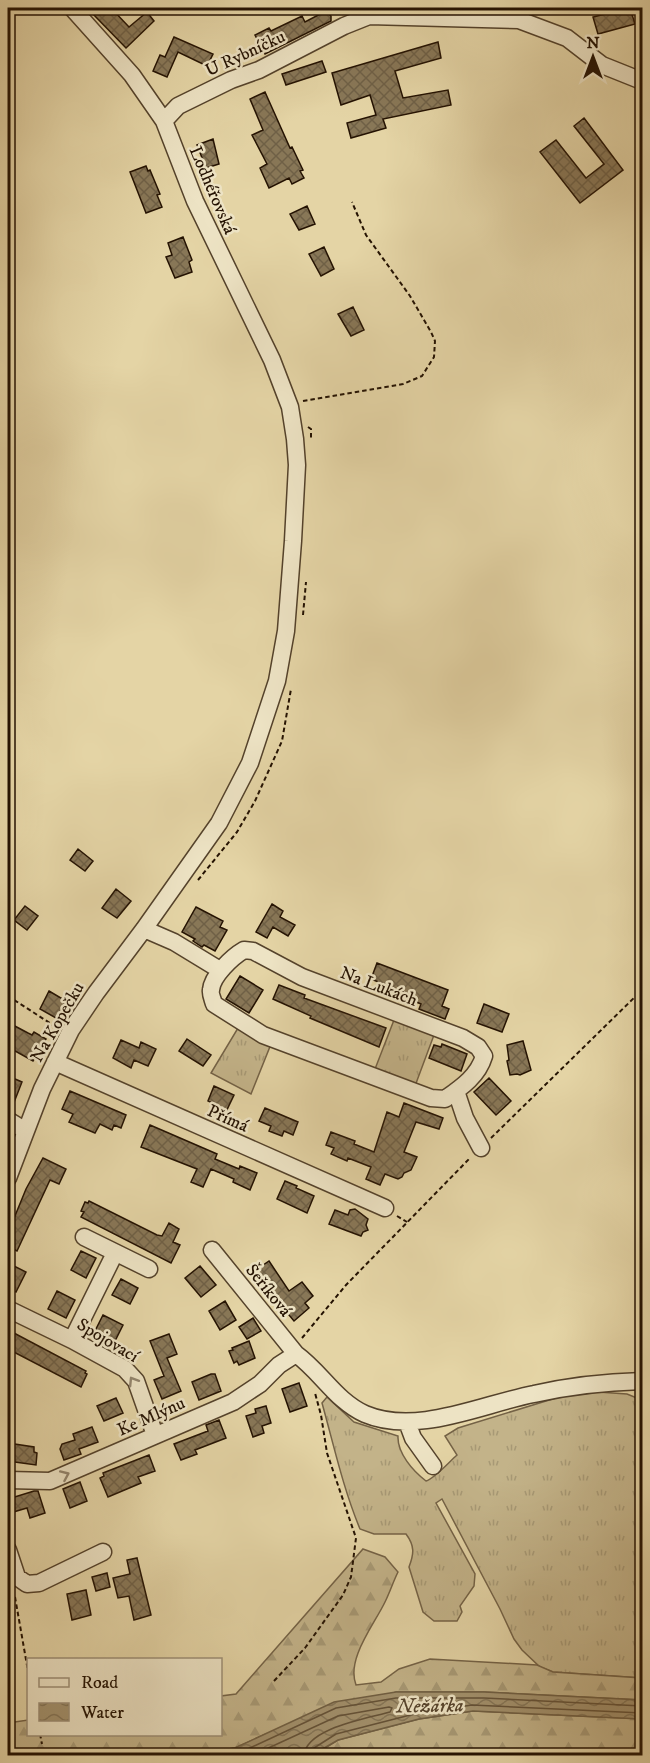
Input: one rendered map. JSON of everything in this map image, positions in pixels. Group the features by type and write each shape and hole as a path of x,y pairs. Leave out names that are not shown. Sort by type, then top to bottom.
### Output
{"street":[{"name":"Lodhéřovská","path":"72,8 132,75 164,121 195,201 272,360 290,407 297,465 286,631 277,681 250,763 219,823 144,930"},
{"name":"U Rybníčku","path":"164,121 178,106 231,80 259,70 373,12"},
{"path":"373,12 519,20 567,38 602,65 642,81"},
{"path":"144,930 174,942 220,970 211,989 214,1004 263,1035 431,1098 445,1100 456,1091 465,1118 481,1148"},
{"name":"Na Kopečku","path":"8,1178 68,1035 96,993 144,930"},
{"name":"Na Lukách","path":"220,970 244,950 253,951 302,977 463,1038 478,1047 484,1056 480,1068 456,1091"},
{"name":"Přímá","path":"55,1062 385,1208"},
{"path":"8,1120 26,1131"},
{"path":"84,1237 149,1269"},
{"name":"Šeříková","path":"212,1250 299,1356 347,1403 364,1414 407,1422 431,1419 534,1394 614,1382 642,1381"},
{"path":"72,1340 115,1253"},
{"name":"Spojovací","path":"8,1309 125,1369 135,1381 155,1435"},
{"name":"Ke Mlýnu","path":"8,1480 50,1481 233,1402 260,1384 279,1365 299,1356"},
{"path":"407,1422 413,1438 433,1466"},
{"path":"8,1550 18,1577 27,1584 39,1583 103,1552"}],"path":[{"path":"290,407 305,400 403,384 422,375 434,357 435,341 431,332 410,296 366,235 352,201"},
{"path":"274,1681 305,1648 343,1595 351,1577 356,1538 327,1453 321,1415 299,1356 307,1330 346,1285 451,1176 547,1086 642,990"},
{"path":"8,996 68,1035"},
{"path":"8,1614 15,1597 27,1665"},
{"path":"40,1736 42,1744"}],"green space":[{"path":"394,1020 434,1035 415,1086 375,1069"},
{"path":"238,1028 271,1044 251,1094 211,1073"},
{"path":"598,1392 627,1394 642,1400 642,1678 553,1672 540,1667 514,1639 442,1499 436,1503 475,1574 474,1586 460,1606 462,1612 457,1621 434,1621 423,1612 409,1567 413,1550 406,1534 374,1534 360,1529 322,1403 327,1397 354,1422 398,1436 400,1449 407,1461 426,1481 457,1455 445,1436 458,1428 559,1397"},
{"path":"363,1549 385,1557 398,1572 358,1653 354,1675 356,1685 381,1682 399,1669 430,1659 537,1665 553,1672 642,1678 642,1700 484,1692 396,1692 266,1734 235,1748 185,1755 8,1755 8,1723 27,1720 27,1736 222,1736 222,1696 236,1694"},
{"path":"473,1711 642,1719 642,1755 312,1756 338,1740 419,1719"}],"water":[{"name":"Nežárka","path":"396,1692 484,1692 642,1700 642,1719 473,1711 419,1719 338,1740 312,1755 185,1755 235,1748 334,1702"}],"building":[{"path":"100,8 111,8 129,27 147,12 154,21 126,48 93,14"},
{"path":"630,8 635,24 598,34 593,17"},
{"path":"326,11 331,16 331,21 265,54 255,35 269,28 271,31 302,16 305,22"},
{"path":"174,37 213,54 207,66 178,52 167,77 153,71 160,55 165,57"},
{"path":"438,42 441,58 395,71 403,98 448,90 451,105 383,119 386,128 351,138 347,123 376,115 370,95 341,105 332,73"},
{"path":"322,61 326,72 286,85 282,74"},
{"path":"265,92 290,148 292,147 303,170 300,171 304,178 292,184 289,178 269,188 260,168 267,164 252,135 263,130 250,99"},
{"path":"584,118 623,170 580,203 540,152 556,140 586,178 604,164 574,126"},
{"path":"213,139 219,164 206,168 197,145"},
{"path":"146,166 160,194 157,195 162,207 146,213 130,172"},
{"path":"307,206 315,224 299,230 290,214"},
{"path":"183,237 192,260 189,262 192,272 175,278 166,257 172,255 168,243"},
{"path":"324,247 334,269 321,276 309,254"},
{"path":"353,307 364,330 351,336 338,314"},
{"path":"78,849 93,861 85,871 70,860"},
{"path":"116,889 131,901 117,918 102,908"},
{"path":"272,904 283,911 280,917 295,925 288,936 273,927 267,938 256,932"},
{"path":"25,906 38,916 27,930 14,920"},
{"path":"196,907 223,921 220,927 227,930 215,951 204,945 202,947 193,941 195,939 182,932"},
{"path":"377,963 448,990 442,1006 449,1009 445,1019 419,1009 421,1004 407,998 409,994 371,979"},
{"path":"240,976 263,990 249,1013 226,999"},
{"path":"279,985 305,995 304,998 386,1028 379,1047 310,1018 311,1016 273,999"},
{"path":"49,991 66,1001 56,1018 40,1009"},
{"path":"484,1004 509,1014 502,1032 477,1023"},
{"path":"11,1024 32,1035 34,1032 46,1039 33,1061 8,1047 8,1031"},
{"path":"187,1039 211,1055 203,1066 179,1051"},
{"path":"121,1040 139,1048 141,1042 156,1049 148,1066 134,1060 131,1068 113,1058"},
{"path":"523,1041 531,1070 520,1075 510,1075 507,1045"},
{"path":"442,1044 467,1054 461,1071 429,1058 434,1045 441,1047"},
{"path":"8,1076 22,1082 11,1110 8,1110"},
{"path":"489,1078 511,1101 496,1115 474,1092"},
{"path":"214,1086 234,1095 223,1118 214,1114 218,1106 208,1101"},
{"path":"70,1091 126,1115 121,1128 114,1125 112,1130 100,1124 95,1133 69,1122 73,1114 62,1109"},
{"path":"404,1103 443,1118 439,1129 416,1122 404,1152 417,1157 411,1170 404,1173 402,1177 398,1179 385,1174 380,1185 366,1179 371,1167 331,1154 334,1148 326,1145 331,1132 355,1141 354,1144 374,1152 387,1112 399,1117"},
{"path":"265,1108 298,1122 293,1135 284,1131 282,1136 269,1131 271,1126 259,1121"},
{"path":"150,1125 217,1154 215,1159 239,1169 240,1166 257,1173 250,1190 233,1182 234,1179 211,1169 203,1187 191,1182 197,1169 141,1147"},
{"path":"43,1158 66,1169 59,1184 50,1180 17,1251 8,1246 8,1233 26,1189"},
{"path":"285,1181 314,1196 307,1213 277,1199"},
{"path":"89,1201 157,1235 162,1236 169,1223 179,1229 173,1242 180,1245 171,1263 81,1217 85,1202"},
{"path":"355,1209 368,1219 366,1225 368,1230 361,1236 329,1224 335,1210 348,1215 350,1210"},
{"path":"81,1251 96,1258 86,1278 71,1270"},
{"path":"269,1261 289,1291 302,1282 313,1296 305,1303 309,1308 294,1321 253,1272"},
{"path":"8,1263 26,1272 16,1292 8,1288"},
{"path":"200,1266 216,1285 201,1297 185,1278"},
{"path":"121,1279 138,1288 130,1304 112,1295"},
{"path":"57,1291 75,1300 66,1318 48,1309"},
{"path":"225,1301 236,1320 220,1330 209,1311"},
{"path":"103,1315 123,1325 114,1343 94,1333"},
{"path":"253,1318 261,1331 247,1339 239,1327"},
{"path":"12,1332 86,1371 87,1374 81,1387 8,1349 8,1341"},
{"path":"169,1334 177,1354 167,1358 181,1391 162,1399 154,1380 164,1376 150,1341"},
{"path":"249,1341 255,1358 239,1365 237,1361 234,1363 229,1351"},
{"path":"215,1374 221,1391 199,1400 192,1382"},
{"path":"299,1383 307,1406 290,1412 282,1389"},
{"path":"116,1398 123,1413 104,1421 97,1406"},
{"path":"266,1406 271,1423 262,1426 264,1433 253,1437 246,1416 256,1413 255,1409"},
{"path":"219,1420 226,1438 195,1450 197,1454 181,1460 174,1444 208,1431 206,1425"},
{"path":"92,1427 98,1442 79,1449 81,1454 64,1460 60,1449 62,1444 75,1440 73,1434"},
{"path":"8,1443 34,1447 34,1452 37,1453 36,1465 8,1461"},
{"path":"149,1455 155,1471 138,1477 141,1483 108,1497 100,1478 104,1476 103,1473"},
{"path":"80,1482 87,1501 70,1508 63,1489"},
{"path":"38,1491 45,1513 30,1518 27,1508 10,1513 8,1499"},
{"path":"137,1558 151,1615 134,1620 129,1596 118,1598 113,1578 130,1574 127,1560"},
{"path":"107,1573 110,1587 96,1591 92,1577"},
{"path":"86,1590 91,1615 72,1620 67,1594"}]}
